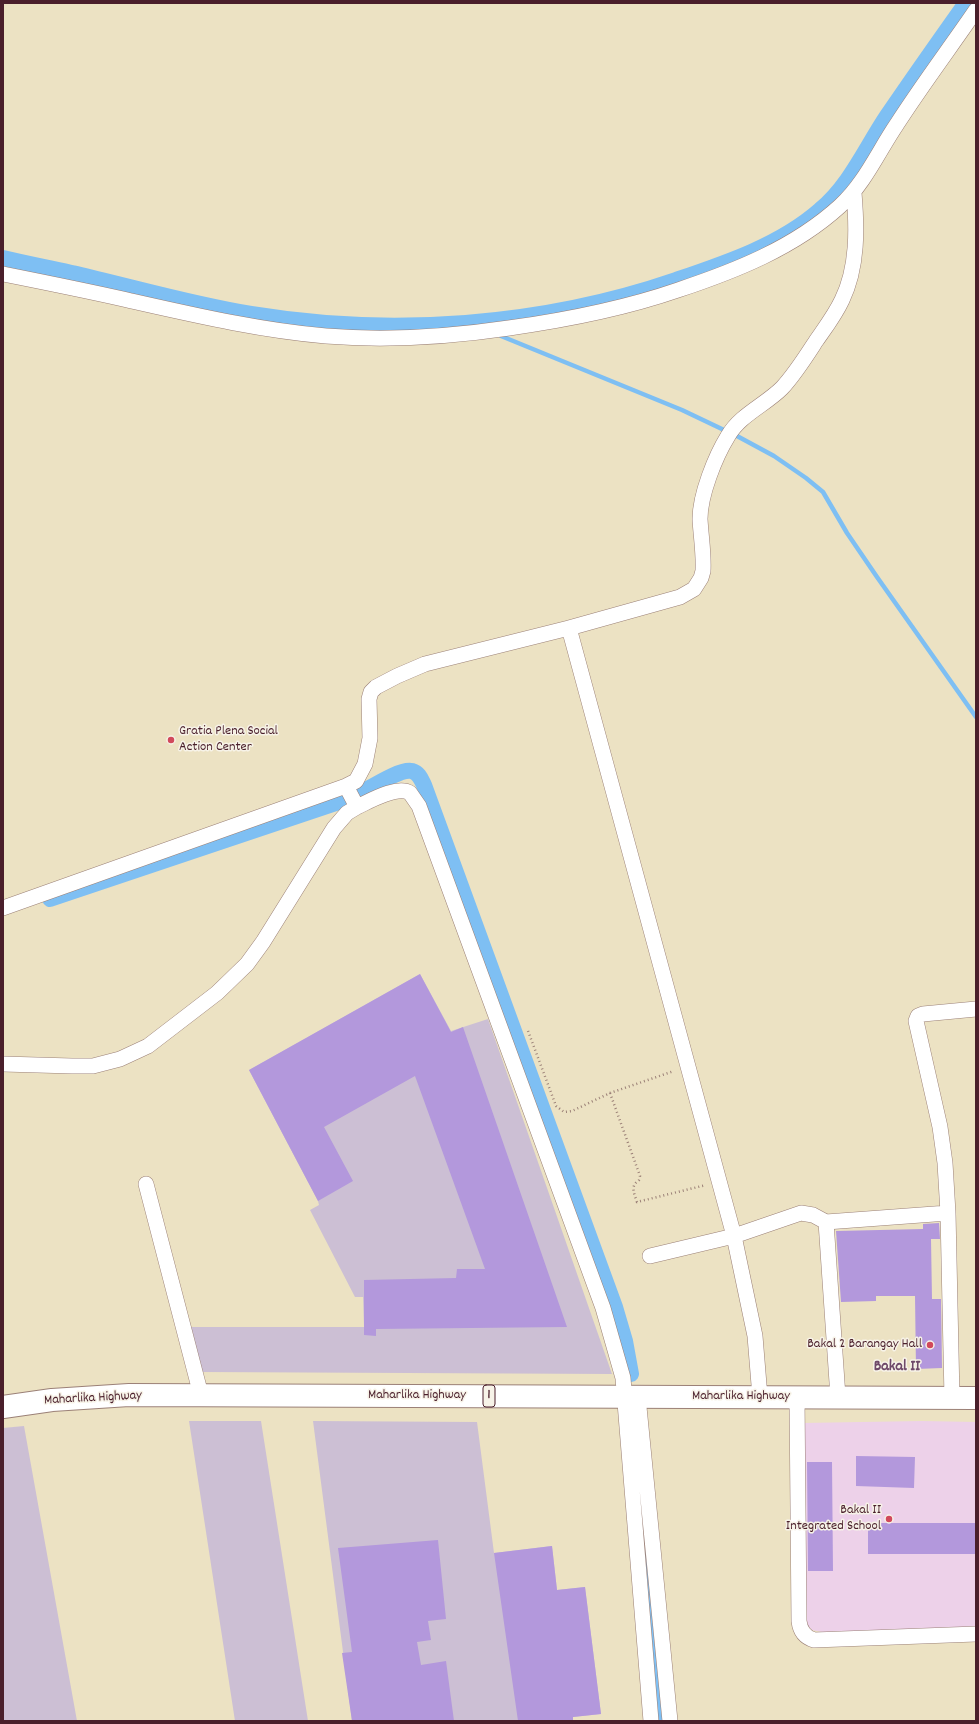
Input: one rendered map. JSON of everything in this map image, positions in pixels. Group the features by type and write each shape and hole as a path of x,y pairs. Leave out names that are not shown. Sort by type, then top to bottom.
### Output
{"highway":[{"name":"Maharlika Highway","path":"3,1407 52,1400 129,1395 976,1398"}],"street":[{"path":"3,274 212,319 287,332 363,338 401,338 474,334 598,313 656,298 713,278 752,262 791,242 824,219 854,193 896,125 976,10"},
{"path":"3,908 352,783 358,777 366,760 370,738 369,698 371,692 376,687 397,676 425,664 569,628 680,597 690,592 698,584 703,571 701,512 711,474 724,443 738,422 770,398 793,375 830,320 843,297 856,244 854,193"},
{"path":"569,628 734,1236 755,1336 760,1397"},
{"path":"346,786 357,807"},
{"path":"3,1064 93,1066 116,1060 148,1046 218,993 246,964 263,942 334,828 347,813 381,796 403,790 410,793 419,806 603,1308 631,1397 670,1721"},
{"path":"952,1398 948,1213 943,1145 916,1021 918,1016 923,1014 976,1009"},
{"path":"146,1184 201,1395"},
{"path":"650,1256 734,1236 801,1213 808,1214 826,1222 948,1213"},
{"path":"826,1222 838,1397"},
{"path":"631,1397 651,1721"},
{"path":"798,1397 799,1620 803,1633 811,1639 817,1640 976,1634"}],"path":[{"path":"528,1031 558,1108 564,1112 572,1111 610,1093 688,1066"},
{"path":"610,1093 640,1176 633,1188 637,1202 719,1182"}],"shaded area":[{"path":"420,974 451,1031 488,1019 612,1374 201,1372 189,1327 364,1327 363,1297 355,1297 310,1210 319,1205 318,1201 249,1070"},
{"path":"189,1421 261,1421 308,1721 235,1721"},
{"path":"313,1421 477,1422 494,1553 552,1546 557,1590 585,1587 601,1714 573,1717 573,1721 352,1721"},
{"name":"Bakal II Integrated School","path":"922,1421 976,1422 976,1629 822,1632 812,1630 806,1624 802,1423"},
{"path":"24,1426 77,1721 3,1721 3,1428"}],"building":[{"path":"420,974 451,1032 463,1027 567,1327 376,1329 376,1336 364,1335 364,1280 456,1278 457,1269 485,1269 415,1076 324,1127 353,1181 318,1201 249,1070"},
{"path":"939,1223 940,1239 931,1239 932,1299 941,1299 942,1368 916,1369 915,1296 876,1296 876,1301 841,1302 836,1231 923,1229 923,1224"},
{"path":"856,1456 915,1457 914,1488 856,1486"},
{"path":"807,1462 832,1462 833,1571 808,1571"},
{"path":"868,1523 976,1523 976,1554 868,1554"},
{"path":"438,1540 446,1619 428,1621 431,1640 417,1642 421,1665 446,1661 454,1721 352,1721 342,1653 352,1652 338,1548"},
{"path":"552,1546 557,1590 585,1587 601,1714 573,1717 573,1721 518,1721 494,1553"}],"waterway":[{"path":"3,258 78,274 170,297 251,314 304,321 358,325 466,323 520,317 573,308 625,296 695,274 752,252 788,233 820,210 831,200 849,178 887,116 966,3"},
{"path":"501,336 682,410 724,430"},
{"path":"737,436 774,456 806,478 823,492 847,533 976,717"},
{"path":"357,795 400,773 412,771 420,776 615,1307 625,1341 631,1374"},
{"path":"50,899 345,800"},
{"path":"639,1478 661,1721"}],"place":[{"name":"Gratia Plena Social Action Center","path":"171,740"},
{"name":"Bakal 2 Barangay Hall","path":"930,1345"},
{"name":"Bakal II Integrated School","path":"889,1519"}],"district":[{"name":"Bakal II","path":"897,1368"}]}
